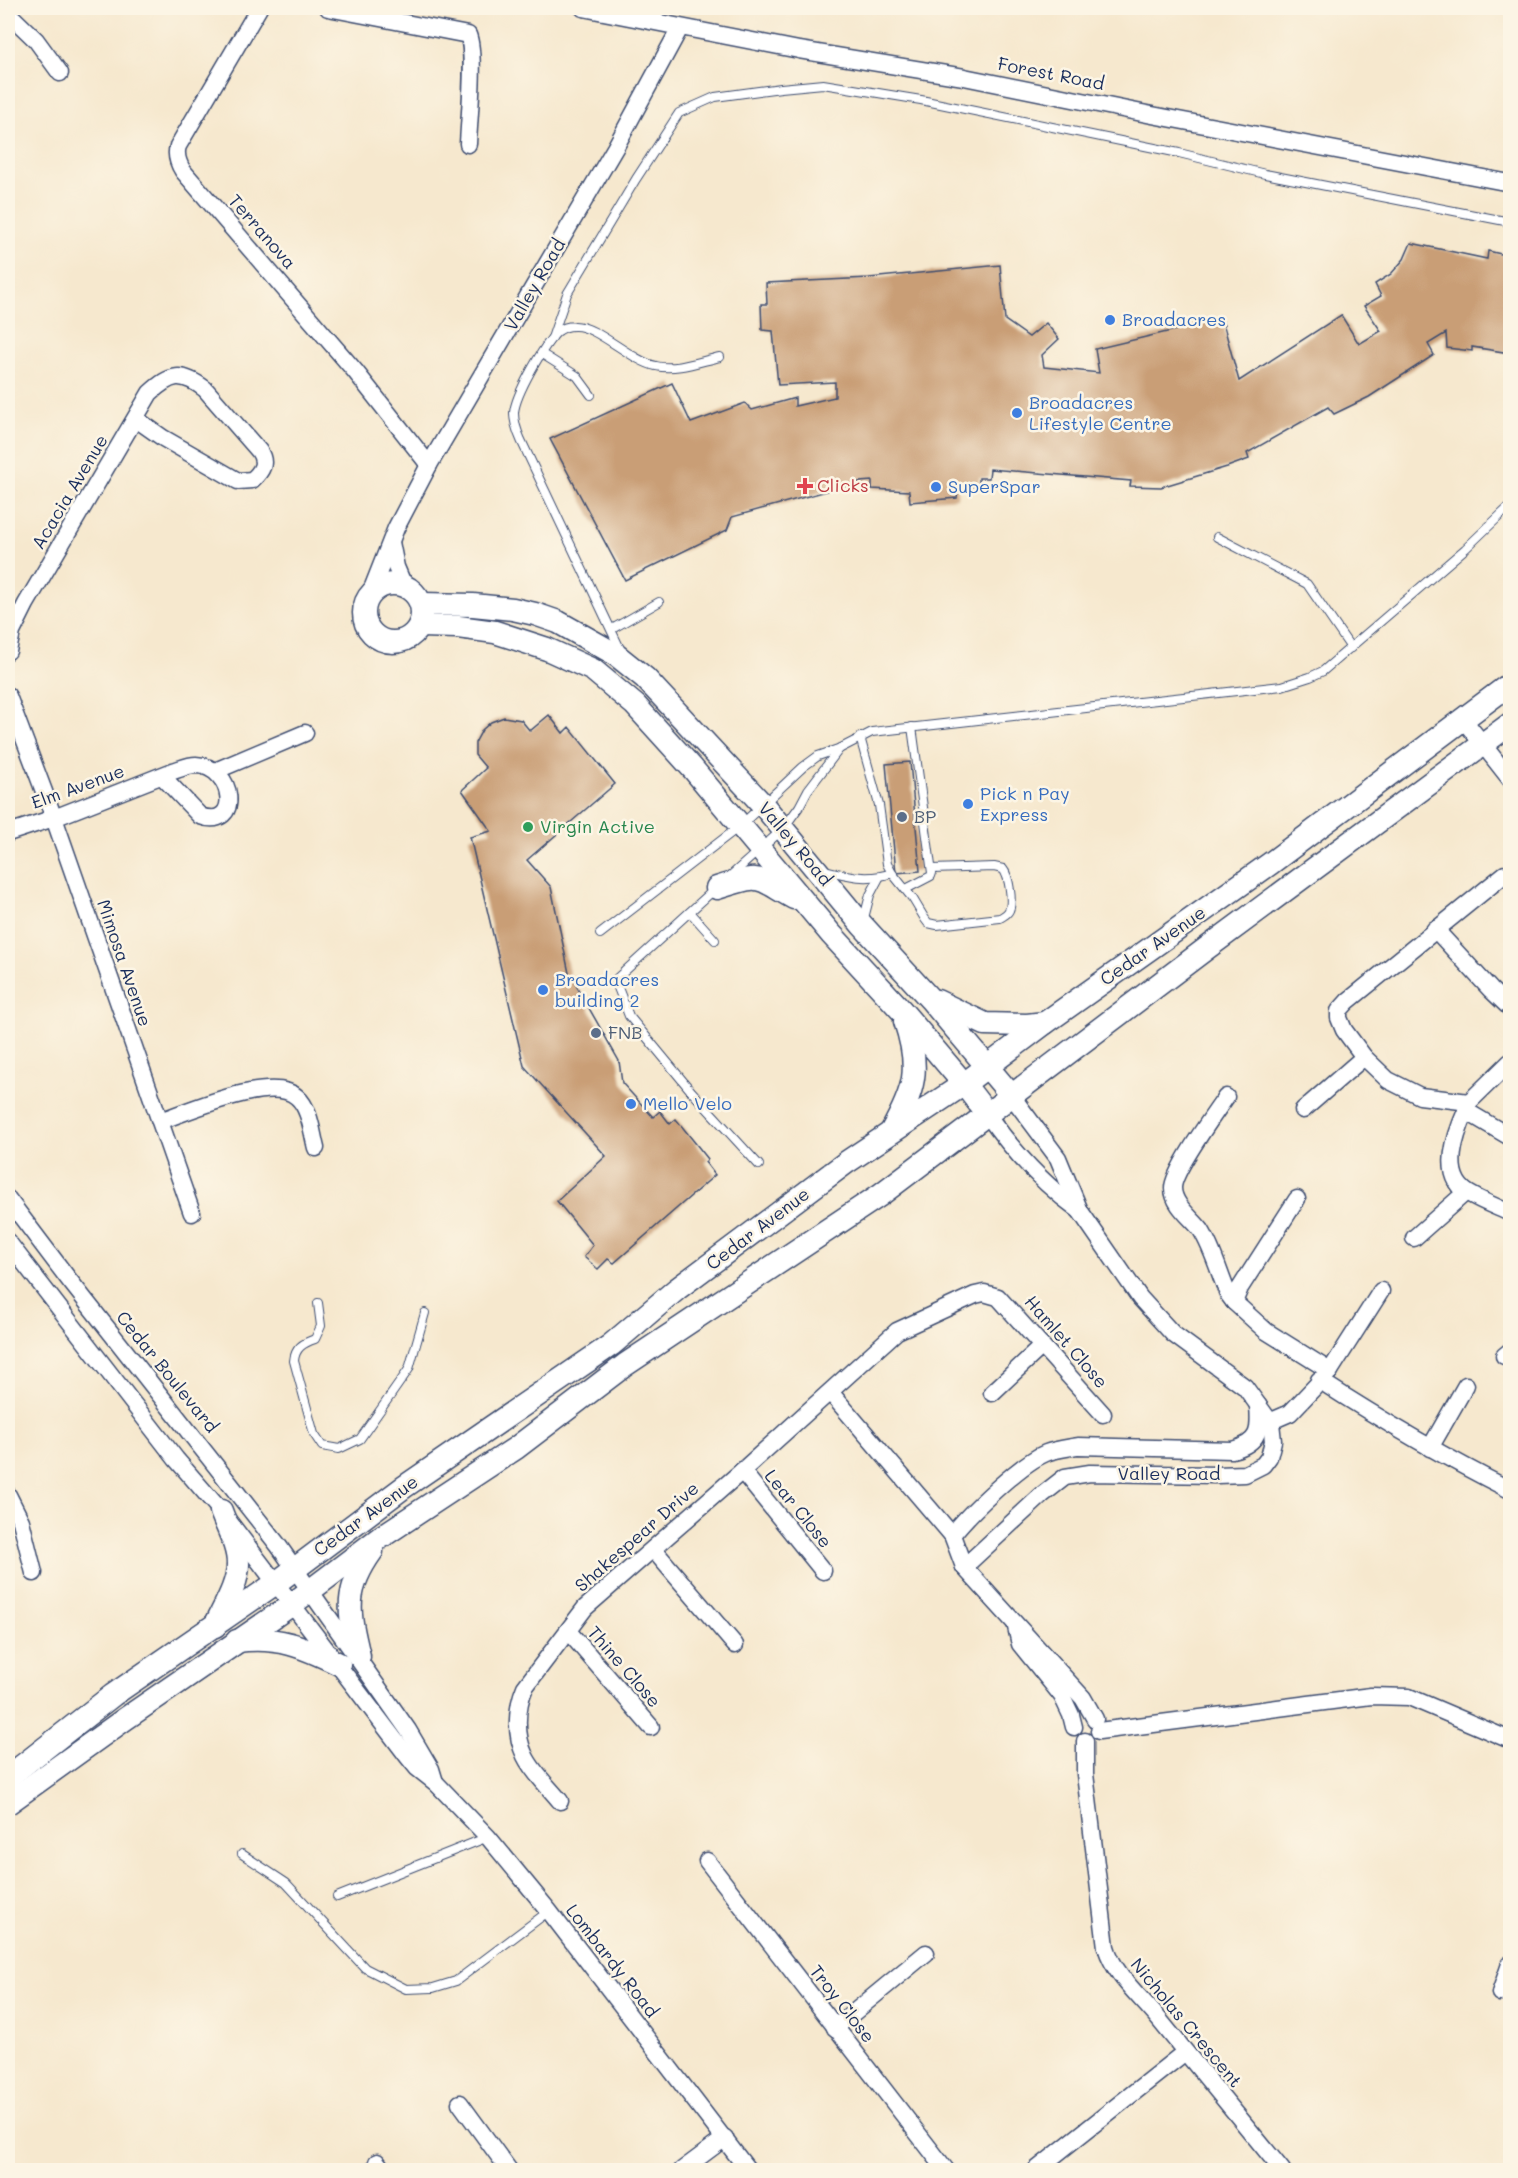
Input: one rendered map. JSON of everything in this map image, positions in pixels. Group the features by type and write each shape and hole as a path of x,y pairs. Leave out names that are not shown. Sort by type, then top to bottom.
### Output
{"main road":[{"path":"386,585 405,586 413,592 420,615 414,634 399,642 384,642 375,636 365,623 363,613 370,594 386,585"},
{"name":"Valley Road","path":"420,615 474,604 535,614 566,626 615,654 645,678 764,806 862,925 930,999 1011,1095"},
{"name":"Valley Road","path":"420,615 458,627 521,640 547,649 593,670 615,688 662,733 831,934 902,1011 987,1114"},
{"path":"615,688 627,665"},
{"name":"Cedar Avenue","path":"8,1777 119,1691 276,1583 405,1487 612,1345 686,1282 847,1162 964,1084 1045,1023 1296,845 1510,684"},
{"name":"Cedar Avenue","path":"8,1803 291,1605 381,1537 516,1448 625,1365 880,1195 1510,724"},
{"path":"717,888 747,878 763,879 806,904"},
{"path":"930,999 986,1024 1045,1023"},
{"path":"888,1136 905,1107 914,1082 914,1049 902,1011"},
{"path":"214,1627 231,1590 238,1566 233,1543 221,1511"},
{"path":"237,1641 259,1638 274,1639 349,1660 352,1630 349,1601 358,1570 381,1537"}],"street":[{"name":"Terranova","path":"259,8 178,146 176,152 178,162 183,171 355,371 429,465"},
{"path":"328,8 468,35 471,44 468,144"},
{"name":"Forest Road","path":"583,8 658,15 680,28 964,77 1510,183"},
{"path":"8,13 36,40 60,73"},
{"name":"Valley Road","path":"370,594 396,528 429,465 609,159 680,28"},
{"name":"Acacia Avenue","path":"8,651 16,623 150,393 164,380 185,378 205,389 259,451 263,457 263,467 252,480 238,481 163,438 136,419"},
{"path":"391,541 396,567 405,586"},
{"path":"8,696 54,818"},
{"path":"1462,718 1510,779"},
{"name":"Elm Avenue","path":"8,833 54,818 173,771 196,765 215,771 305,733"},
{"path":"162,776 183,796 196,813 207,819 219,817 226,811 229,804 229,794 225,784 215,771"},
{"name":"Mimosa Avenue","path":"54,818 192,1212"},
{"path":"1505,874 1348,1001 1339,1011 1339,1018 1344,1030 1364,1057 1388,1080 1420,1096 1468,1107 1510,1137"},
{"path":"1435,929 1510,1008"},
{"path":"1303,1110 1364,1057"},
{"path":"1510,1062 1468,1107 1455,1141 1452,1159 1452,1167 1466,1192 1510,1213"},
{"path":"160,1120 254,1090 282,1090 296,1096 302,1102 316,1148"},
{"name":"Valley Road","path":"1011,1095 1058,1158 1080,1211 1140,1298 1161,1323 1245,1387 1258,1405 1273,1441 1269,1457 1263,1465 1245,1474 1108,1474 1110,1447 1225,1451 1239,1449 1248,1444 1265,1425"},
{"path":"1226,1096 1196,1140 1173,1187 1178,1202 1202,1232 1228,1294 1266,1331 1324,1376 1430,1448 1510,1490"},
{"name":"Valley Road","path":"987,1114 997,1129 1044,1181 1080,1211"},
{"path":"1414,1238 1466,1192"},
{"name":"Cedar Boulevard","path":"8,1199 69,1281 278,1545 309,1591"},
{"path":"1234,1302 1240,1288 1297,1199"},
{"path":"8,1242 176,1459 221,1511 276,1583"},
{"path":"1265,1425 1283,1418 1296,1408 1324,1376 1381,1291"},
{"name":"Shakespear Drive","path":"560,1801 524,1755 518,1721 520,1700 525,1687 585,1608 905,1326 975,1295 984,1293 998,1297"},
{"name":"Hamlet Close","path":"998,1297 1103,1414"},
{"path":"992,1393 1041,1347"},
{"path":"1430,1448 1466,1385"},
{"path":"830,1392 952,1535 964,1567 1016,1627 1026,1634 1083,1698 1097,1725 1097,1737 1085,1741 1079,1738 1062,1696 1020,1644 1016,1627"},
{"path":"952,1535 963,1520 1034,1459 1060,1448 1110,1447"},
{"name":"Lear Close","path":"742,1472 823,1571"},
{"path":"964,1567 1056,1482 1075,1474 1108,1474"},
{"path":"8,1495 21,1521 34,1573"},
{"path":"653,1549 735,1645"},
{"name":"Lombardy Road","path":"276,1583 291,1605 349,1660 408,1730 431,1769 436,1783 488,1837 549,1911 725,2138 741,2168"},
{"name":"Lombardy Road","path":"309,1591 349,1660"},
{"name":"Thine Close","path":"568,1631 651,1727"},
{"path":"1097,1725 1371,1696 1401,1695 1510,1740"},
{"path":"1074,1727 1083,1717 1089,1716 1097,1725"},
{"name":"Nicholas Crescent","path":"1085,1741 1085,1774 1108,1956 1116,1971 1282,2170"},
{"name":"Troy Close","path":"707,1861 946,2170"},
{"path":"835,2028 926,1953"},
{"path":"1500,1993 1510,1964"},
{"path":"1036,2170 1185,2052"},
{"path":"460,2103 509,2170"},
{"path":"682,2170 725,2138"}],"lane":[{"path":"627,665 516,429 514,414 518,398 552,338 567,294 636,178 679,113 715,97 823,84 921,100 1179,153 1276,177 1510,222"},
{"path":"552,338 564,328 582,327 642,361 660,367 720,357"},
{"path":"542,354 576,376 591,395"},
{"path":"600,934 740,826 764,806 803,767 818,756 841,748 860,737 880,730 1282,686 1317,675 1465,549 1510,506"},
{"path":"1217,537 1307,584 1351,648"},
{"path":"612,629 659,602"},
{"path":"906,889 931,876 932,869 912,727"},
{"path":"860,737 879,805 887,864 891,873 906,889 921,915 932,925 1000,918 1007,914 1010,908 1009,880 1003,869 994,867 932,869"},
{"path":"759,1165 692,1092 629,1016 615,980 783,829 808,790 841,748"},
{"path":"815,868 858,877 879,878 891,873"},
{"path":"862,925 870,895 879,878"},
{"path":"690,912 716,940"},
{"path":"318,1303 321,1326 315,1339 303,1343 294,1354 294,1361 314,1434 322,1446 339,1449 360,1439 409,1369 425,1313"},
{"path":"337,1898 488,1837"},
{"path":"242,1854 286,1883 365,1968 406,1989 433,1988 456,1981 549,1911"}],"building":[{"name":"Broadacres Lifestyle Centre","path":"1411,243 1487,259 1488,251 1510,256 1510,353 1472,347 1472,351 1447,348 1446,333 1428,344 1434,355 1369,397 1334,414 1328,407 1247,453 1249,459 1161,487 1130,486 1131,481 990,469 989,478 979,478 979,486 958,486 957,498 910,502 909,491 872,489 872,481 859,482 732,517 727,530 625,580 550,439 672,383 691,423 745,403 752,410 795,398 795,406 835,397 835,382 778,385 773,331 762,330 761,304 767,304 766,283 869,278 1000,265 1005,320 1029,337 1046,323 1059,339 1042,355 1044,367 1099,373 1095,349 1222,319 1239,381 1341,315 1359,344 1381,331 1364,306 1381,296 1375,284 1391,274 1404,259"},
{"name":"Broadacres building 2","path":"549,715 563,733 569,727 615,784 527,860 551,887 570,978 575,977 577,987 619,1061 622,1083 653,1117 660,1111 670,1124 676,1119 708,1159 705,1162 715,1175 614,1263 608,1259 598,1269 584,1257 593,1245 557,1201 606,1156 524,1066 470,837 491,831 462,790 486,768 475,755 475,743 482,730 491,722 504,717 521,720 530,731"},
{"path":"910,762 920,871 896,873 886,764"}],"place":[{"name":"Broadacres","path":"1110,320"},
{"name":"Broadacres Lifestyle Centre","path":"1017,413"},
{"name":"Clicks","path":"805,486"},
{"name":"SuperSpar","path":"936,487"},
{"name":"Pick n Pay Express","path":"968,804"},
{"name":"BP","path":"902,817"},
{"name":"Virgin Active","path":"528,827"},
{"name":"Broadacres building 2","path":"543,990"},
{"name":"FNB","path":"596,1033"},
{"name":"Mello Velo","path":"631,1104"}]}
